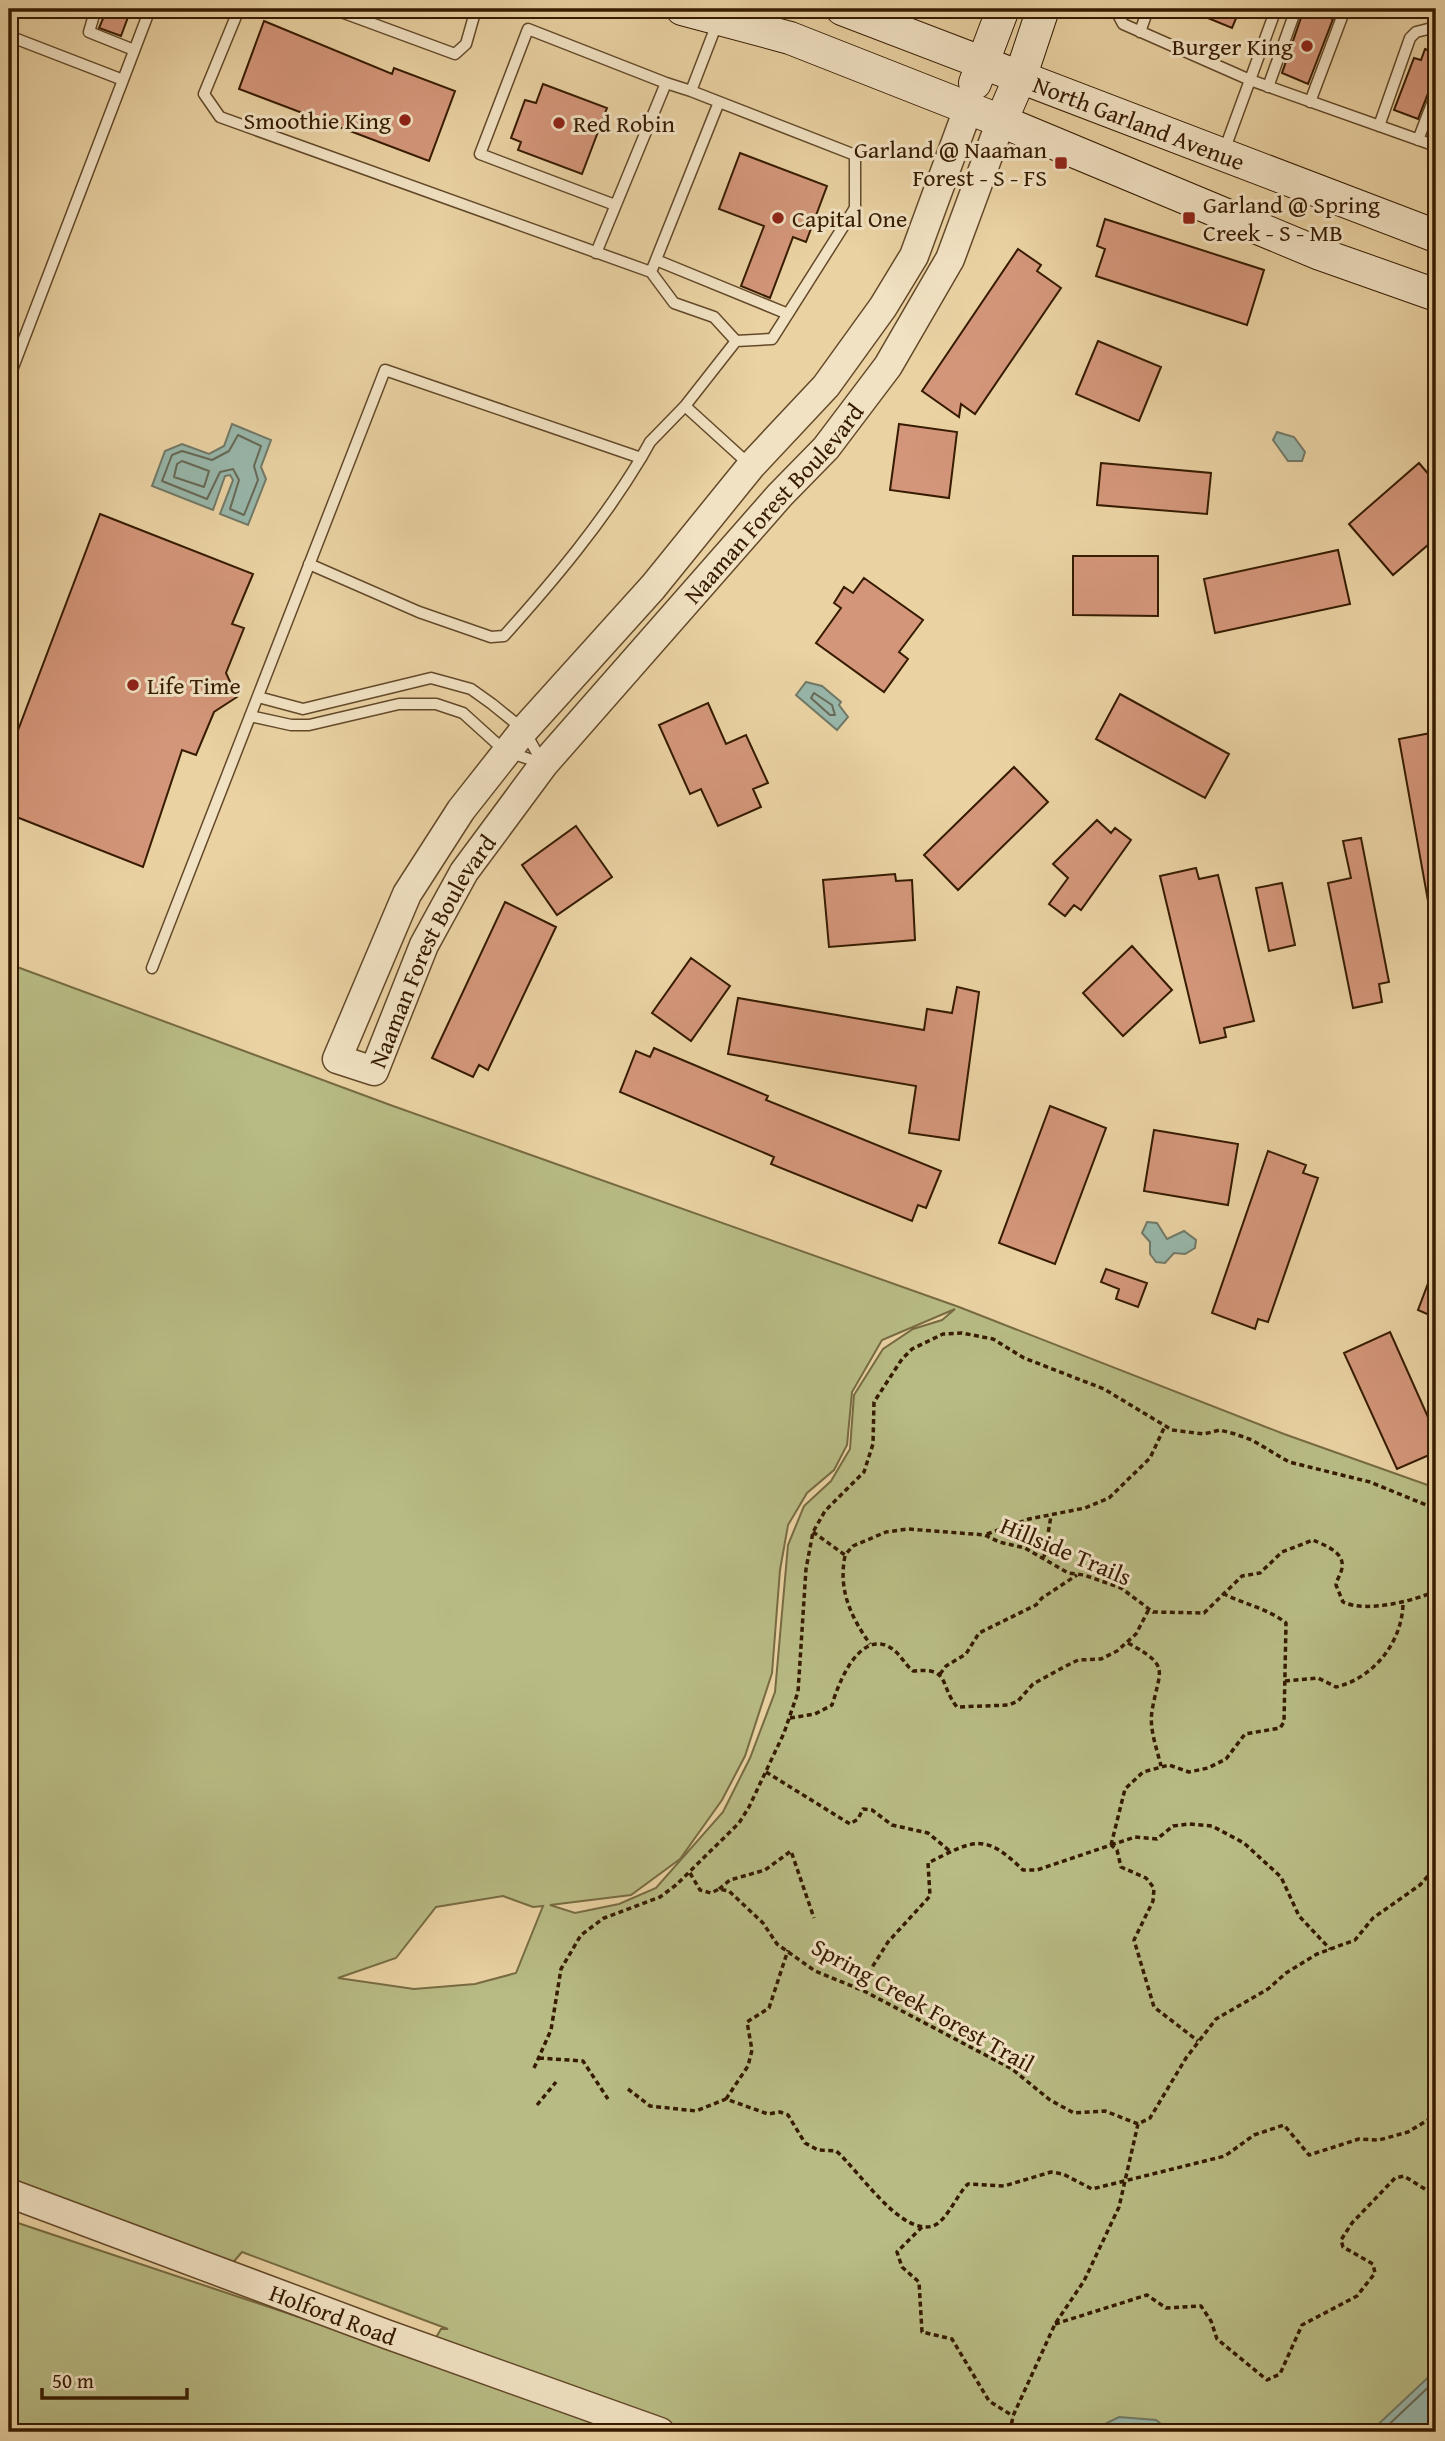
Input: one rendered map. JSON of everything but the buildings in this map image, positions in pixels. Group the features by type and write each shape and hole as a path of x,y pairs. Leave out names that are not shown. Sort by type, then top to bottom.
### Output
{"main road":[{"name":"North Garland Avenue","path":"682,9 718,21 790,38 1001,121 1320,254 1436,295"},
{"name":"North Garland Avenue","path":"842,9 980,64 1021,75 1436,236"},
{"name":"Naaman Forest Boulevard","path":"968,109 980,64 1003,9"},
{"name":"Naaman Forest Boulevard","path":"1001,121 1021,75 1043,9"}],"street":[{"name":"Naaman Forest Boulevard","path":"968,109 945,179 914,256 889,297 826,386 751,466 653,587 505,751 436,845 407,894 337,1059 374,1071 442,908 464,872 544,764 780,495 826,449 860,407 916,320 950,258 1001,121"},
{"path":"751,466 780,495"},
{"name":"Holford Road","path":"9,2193 386,2334 660,2432"}],"lane":[{"path":"77,9 94,15 89,32 134,50"},
{"path":"9,378 150,9"},
{"path":"239,9 204,94 220,117 651,272 674,303 715,317 736,341"},
{"path":"333,9 455,54 466,44 476,9"},
{"path":"1115,9 1123,24 1250,80 1436,146"},
{"path":"1140,32 1149,9"},
{"path":"1223,153 1276,9"},
{"path":"1268,87 1296,9"},
{"path":"1310,102 1345,9"},
{"path":"691,91 718,21"},
{"path":"1379,126 1410,38 1416,32 1436,27"},
{"path":"309,564 419,612 491,637 503,636 605,516 650,442 685,406 736,341 772,339 855,208 855,155 528,29 480,155 615,205"},
{"path":"9,36 123,79"},
{"path":"596,253 666,83"},
{"path":"1419,140 1436,93"},
{"path":"651,272 719,102"},
{"path":"656,260 788,314"},
{"path":"152,968 385,370 641,458"},
{"path":"685,406 751,466"},
{"path":"258,697 303,709 431,677 471,689 524,730 544,764"},
{"path":"250,716 291,725 309,725 399,704 436,704 463,713 505,751 544,764"}],"path":[{"path":"534,2068 551,2030 561,1969 581,1935 604,1918 660,1897 690,1873 739,1823 766,1772 790,1718 802,1669 806,1569 813,1532 825,1511 856,1482 870,1460 874,1402 894,1369 912,1349 943,1334 962,1333 993,1339 1024,1358 1119,1396 1165,1426 1188,1432 1220,1430 1235,1434 1252,1440 1289,1462 1370,1482 1436,1509"},
{"path":"985,1535 1029,1519 1051,1516 1109,1498 1150,1458 1165,1426"},
{"path":"1044,1557 1051,1516"},
{"name":"Hillside Trails","path":"845,1555 853,1546 886,1532 908,1529 985,1535 1044,1557 1055,1567 1121,1588 1149,1609 1195,1615 1211,1608 1242,1576 1260,1573 1282,1552 1313,1540 1336,1552 1341,1559 1342,1569 1336,1585 1343,1602 1359,1607 1404,1604 1436,1591"},
{"path":"813,1532 845,1555 841,1573 847,1604 854,1622 870,1644"},
{"path":"940,1674 946,1666 967,1654 979,1633 1036,1605 1042,1598 1079,1574"},
{"path":"1111,1845 1125,1789 1143,1772 1169,1765 1189,1772 1208,1769 1226,1759 1245,1734 1280,1728 1284,1722 1286,1623 1273,1612 1254,1608 1224,1594"},
{"path":"1285,1682 1318,1678 1336,1687 1350,1684 1375,1668 1402,1624 1404,1604"},
{"name":"Hillside Trails","path":"1128,1643 1149,1609"},
{"path":"790,1718 815,1714 832,1705 839,1678 870,1644 883,1644 893,1650 913,1671 931,1669 940,1674 957,1707 1009,1705 1018,1701 1033,1684 1064,1667 1078,1660 1101,1659 1128,1643 1153,1658 1160,1673 1160,1688 1152,1712 1152,1732 1161,1766"},
{"path":"766,1772 850,1824 858,1819 863,1809 872,1810 892,1825 929,1833 951,1852"},
{"path":"859,1989 888,1942 930,1896 928,1863 951,1852 984,1842 1000,1848 1023,1870 1037,1870 1135,1837 1157,1839 1173,1826 1189,1824 1212,1826 1244,1843 1281,1877 1299,1916 1330,1949"},
{"path":"1111,1845 1117,1850 1121,1867 1146,1878 1154,1888 1153,1901 1134,1940 1154,2007 1198,2041"},
{"path":"719,1889 730,1880 765,1870 791,1851 814,1918"},
{"path":"1010,2432 1013,2416 1055,2324 1084,2281 1119,2207 1138,2124 1150,2118 1198,2041 1216,2019 1268,1989 1286,1973 1330,1949 1355,1940 1373,1919 1420,1885 1436,1867"},
{"name":"Spring Creek Forest Trail","path":"690,1873 700,1889 711,1893 719,1889 729,1891 763,1923 777,1944 815,1971 859,1989 1012,2069 1050,2099 1074,2113 1105,2111 1138,2124"},
{"path":"628,2089 650,2106 696,2111 726,2099 748,2066 752,2050 747,2022 769,2008 788,1950"},
{"path":"539,2058 583,2061 608,2099"},
{"path":"537,2105 556,2082"},
{"path":"726,2099 768,2114 780,2112 788,2115 805,2143 818,2150 836,2151 887,2209 922,2227 933,2226 940,2221 968,2184 1004,2186 1051,2172 1063,2174 1092,2189 1114,2186 1126,2180 1225,2156 1254,2135 1284,2125 1310,2155 1359,2139 1379,2140 1408,2132 1436,2115"},
{"path":"1055,2324 1147,2295 1166,2308 1201,2306 1211,2321 1217,2339 1267,2380 1280,2374 1303,2325 1357,2296 1375,2273 1373,2264 1343,2247 1341,2240 1352,2223 1395,2178 1405,2176 1436,2196"},
{"path":"922,2227 897,2252 902,2267 919,2282 922,2332 952,2339 989,2401 1013,2416"}],"green space":[{"path":"9,964 393,1106 959,1307 1284,1434 1436,1488 1436,2432 692,2432 434,2341 441,2329 448,2329 242,2252 230,2266 9,2181","holes":["955,1309 942,1320 913,1329 883,1349 854,1395 850,1449 831,1481 804,1506 788,1545 775,1692 750,1758 723,1812 656,1888 619,1904 575,1913 550,1905 631,1895 680,1859 722,1800 745,1756 772,1673 780,1570 788,1525 807,1493 834,1470 847,1445 852,1392 882,1340","503,1896 533,1907 543,1906 516,1973 475,1984 414,1989 338,1978 396,1958 436,1907"]},
{"path":"9,2220 439,2364 619,2432 9,2432"}],"water":[{"path":"232,424 271,440 261,467 266,479 248,525 220,514 233,480 230,475 225,476 213,510 152,486 165,451 182,444 209,454 224,446"},
{"path":"1277,432 1294,437 1305,452 1302,461 1288,461 1273,440"},
{"path":"806,682 822,686 841,702 839,705 848,717 837,730 796,695"},
{"path":"1147,1222 1157,1223 1167,1239 1184,1231 1196,1240 1195,1248 1185,1254 1174,1253 1165,1263 1156,1262 1150,1254 1150,1242 1142,1233"},
{"path":"1436,2370 1436,2432 1370,2432"},
{"path":"1119,2417 1156,2420 1171,2432 1089,2432"}],"place":[{"name":"Burger King","path":"1307,46"},
{"name":"Smoothie King","path":"405,120"},
{"name":"Red Robin","path":"559,123"},
{"name":"Garland @ Naaman Forest - S - FS","path":"1061,163"},
{"name":"Capital One","path":"778,218"},
{"name":"Garland @ Spring Creek - S - MB","path":"1189,218"},
{"name":"Life Time","path":"133,685"}]}
